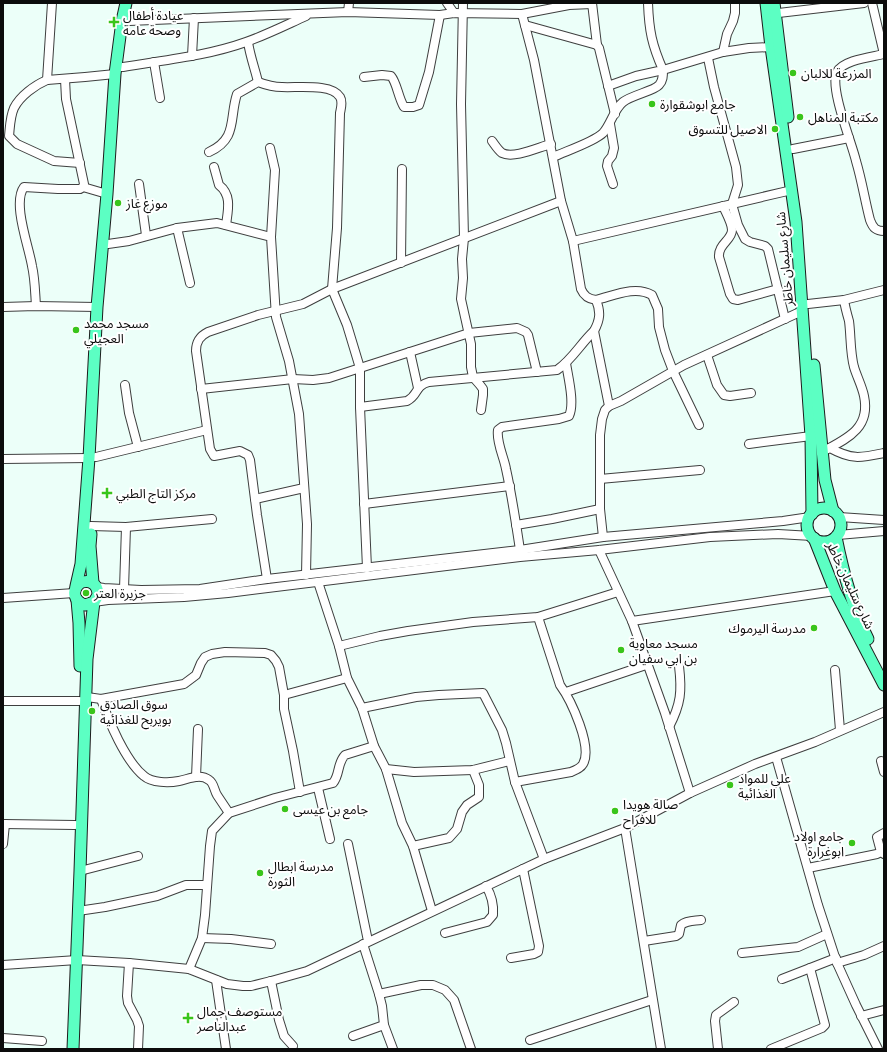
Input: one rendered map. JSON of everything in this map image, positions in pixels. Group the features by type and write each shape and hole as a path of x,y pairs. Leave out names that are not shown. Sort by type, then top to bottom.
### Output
{"main road":[{"path":"66,1049 78,911 80,870 83,699 76,593 81,564 93,458 122,21 126,3"},
{"path":"72,1049 75,825 87,659 94,602 98,595 95,585 90,546 96,307 119,70 134,3"},
{"name":"شارع سليمان خاطر","path":"766,3 772,10 803,227 811,436 811,515"},
{"name":"شارع سليمان خاطر","path":"772,10 771,47 792,190 805,308 826,450 825,480 836,514"},
{"path":"824,508 836,514 841,527 837,536 833,540 823,542 813,537 808,530 807,524 811,515 819,509 824,508"},
{"name":"شارع سليمان خاطر","path":"837,536 843,573 848,589 866,634 884,670"},
{"name":"شارع سليمان خاطر","path":"813,537 835,591 884,685"},
{"path":"76,593 84,581 95,585"},
{"path":"76,593 85,605 94,602"}],"street":[{"path":"47,80 52,3"},
{"path":"348,12 349,3"},
{"path":"447,3 458,14"},
{"path":"463,3 458,14 464,238 461,299 472,352 471,367 473,377 482,389 483,395 481,410"},
{"path":"129,21 348,12 440,15 522,14 568,5 592,3 597,45 615,114"},
{"path":"553,157 602,134 610,124 622,103 659,86 662,79 663,70 654,49 649,26 648,3"},
{"path":"722,52 734,17 735,3"},
{"path":"772,10 864,3"},
{"path":"872,3 884,54 841,67 836,78 838,99 856,161 870,220 875,229 884,231"},
{"path":"80,163 54,161 17,144 6,136 14,109 31,90 47,80 65,79 119,70 154,62 192,56 248,42 311,14"},
{"path":"522,14 534,60 561,201 573,241 583,295 590,299 596,300 638,291 646,291 652,295 658,309 659,328 663,343 673,371 699,425"},
{"path":"364,77 382,75 391,76 395,80 399,99 404,106 413,107 419,105 429,72 440,15"},
{"path":"192,56 194,18"},
{"path":"525,25 597,45"},
{"path":"248,42 249,52 258,82"},
{"path":"608,86 636,76 708,58 722,52 749,48 771,47"},
{"path":"708,58 714,87 737,172 738,185 732,204 738,225 745,239 765,246 768,249 785,318"},
{"path":"154,62 160,98"},
{"path":"65,79 66,99 80,163 83,187"},
{"path":"209,152 219,147 226,140 231,128 234,102 237,94 258,82 281,87 317,88 328,90 336,93 340,97 342,105 340,113 337,181 337,228 332,290 347,325 360,368 360,407 367,568"},
{"path":"610,124 614,148 607,166 614,184"},
{"path":"793,149 849,138"},
{"path":"492,141 501,152 509,155 518,154 551,144"},
{"path":"270,148 275,170 271,237 278,324 293,379 300,414 307,524 306,575"},
{"path":"214,167 217,182 224,189 227,197 229,208 226,225"},
{"path":"401,263 402,169"},
{"path":"139,184 146,235"},
{"path":"36,306 33,266 20,214 19,198 21,190 24,187 80,189 83,187 107,194"},
{"path":"573,241 792,190"},
{"path":"267,579 255,499 252,466 248,455 240,451 214,456 210,449 196,345 202,335 277,310 302,304 332,290 561,201"},
{"path":"723,206 732,228 731,233 718,252 730,294 733,299 738,300 778,289"},
{"path":"108,244 129,241 146,235 177,228 217,223 271,237"},
{"path":"177,228 190,283"},
{"path":"603,538 600,509 600,435 602,419 605,410 609,406 621,401 684,365 805,308 884,290"},
{"path":"360,407 407,400 412,398 422,384 429,382 557,370 566,363 573,353 594,331 599,322 600,314 596,300"},
{"path":"826,450 850,437 856,432 865,418 866,412 864,396 852,359 848,320 844,300"},
{"path":"3,307 96,307"},
{"path":"201,389 293,379 313,380 329,378 469,333 517,328 526,332 531,341 537,372"},
{"path":"594,331 609,406"},
{"path":"410,352 418,388"},
{"path":"706,355 717,385 724,395 730,396 751,393"},
{"path":"520,550 510,486 498,439 498,430 502,427 569,416 571,412 571,398 566,363"},
{"path":"125,385 129,413 138,447"},
{"path":"3,459 93,458 207,430"},
{"path":"749,444 811,436"},
{"path":"826,450 858,458 884,453"},
{"path":"600,479 700,470"},
{"path":"364,504 510,486"},
{"path":"255,499 304,488"},
{"path":"516,525 600,509"},
{"path":"836,514 884,520"},
{"path":"95,585 104,588 141,590 200,589 267,579 520,550 603,538 776,522 811,515"},
{"path":"91,526 126,527 212,519"},
{"path":"124,589 126,527"},
{"path":"837,536 884,531"},
{"path":"94,602 228,593 520,557 599,550 710,537 778,534 813,537"},
{"path":"599,550 632,621 690,793"},
{"path":"318,582 339,646 347,678 362,708 374,746 386,769 402,824 413,846 432,911"},
{"path":"632,621 835,591"},
{"path":"339,646 408,631 472,622 538,617 618,592"},
{"path":"3,598 76,593"},
{"path":"515,782 578,770 583,764 586,750 580,726 566,692 560,685 538,617"},
{"path":"3,701 101,699 184,684 196,675 205,657 212,654 224,652 265,653 270,655 279,667 284,695 284,709 300,792"},
{"path":"566,692 646,665"},
{"path":"669,727 675,714 681,689 679,666"},
{"path":"835,670 840,730"},
{"path":"284,695 347,678"},
{"path":"362,708 416,697 482,693 502,730 515,782 544,860"},
{"path":"101,699 107,718 127,755 143,776 148,779 168,782 196,777 208,779 229,813"},
{"path":"3,965 73,960 129,963 189,969 216,980 243,986 251,986 307,971 523,869 625,828 690,793 755,764 776,757 884,712"},
{"path":"196,777 198,760 198,729"},
{"path":"189,969 202,938 212,831 229,813 275,798 333,783 336,780 342,758 345,755 374,746"},
{"path":"776,757 827,934 836,960 861,1016 878,1049"},
{"path":"386,769 414,772 473,770 509,761"},
{"path":"881,761 884,772"},
{"path":"413,846 449,838 454,834 462,812 479,797 479,785 473,770"},
{"path":"318,788 330,839"},
{"path":"3,844 4,824 75,825"},
{"path":"625,828 661,1049"},
{"path":"808,868 882,853 877,837 884,833"},
{"path":"348,844 365,943 382,1006 384,1025 393,1049"},
{"path":"80,870 138,856"},
{"path":"511,958 534,954 538,952 539,946 523,869"},
{"path":"78,911 157,896 186,885 206,885"},
{"path":"445,933 487,922 493,915 494,906 492,896 486,886"},
{"path":"644,941 676,936 679,934 683,923 687,921 701,920"},
{"path":"742,953 798,947 827,934"},
{"path":"202,938 231,939 271,944"},
{"path":"782,979 836,960 864,955 884,946"},
{"path":"129,963 127,996 128,1003 139,1026 138,1049"},
{"path":"771,1049 822,1028 825,1025 810,968"},
{"path":"216,980 226,1049"},
{"path":"270,981 284,1036 293,1046"},
{"path":"379,994 421,985 433,985 445,990 454,1000 471,1049"},
{"path":"530,1040 652,1000"},
{"path":"718,1049 715,1021 716,1015 734,1002"},
{"path":"861,1016 884,1010"},
{"path":"352,1036 384,1025"},
{"path":"3,1038 42,1041"}],"place":[{"name":"عيادة أطفال وصحة عامة","path":"114,22"},
{"name":"المزرعة للالبان","path":"793,73"},
{"name":"جامع ابوشقوارة","path":"652,104"},
{"name":"مكتبة المناهل","path":"800,117"},
{"name":"الاصيل للتسوق","path":"775,129"},
{"name":"موزع غاز","path":"118,203"},
{"name":"مسجد محمد العجيلي","path":"76,330"},
{"name":"مركز التاج الطبي","path":"107,493"},
{"name":"جزيرة العتر","path":"86,593"},
{"name":"مدرسة اليرموك","path":"814,628"},
{"name":"مسجد معاوية بن ابي سفيان","path":"621,650"},
{"name":"سوق الصادق بويربح للغذائية","path":"92,711"},
{"name":"علي للمواد الغذائية","path":"730,785"},
{"name":"جامع بن عيسى","path":"285,809"},
{"name":"صالة هويدا للافراح","path":"615,811"},
{"name":"جامع اولاد ابوغرارة","path":"852,843"},
{"name":"مدرسة ابطال الثورة","path":"260,873"},
{"name":"مستوصف جمال عبدالناصر","path":"188,1018"}]}
